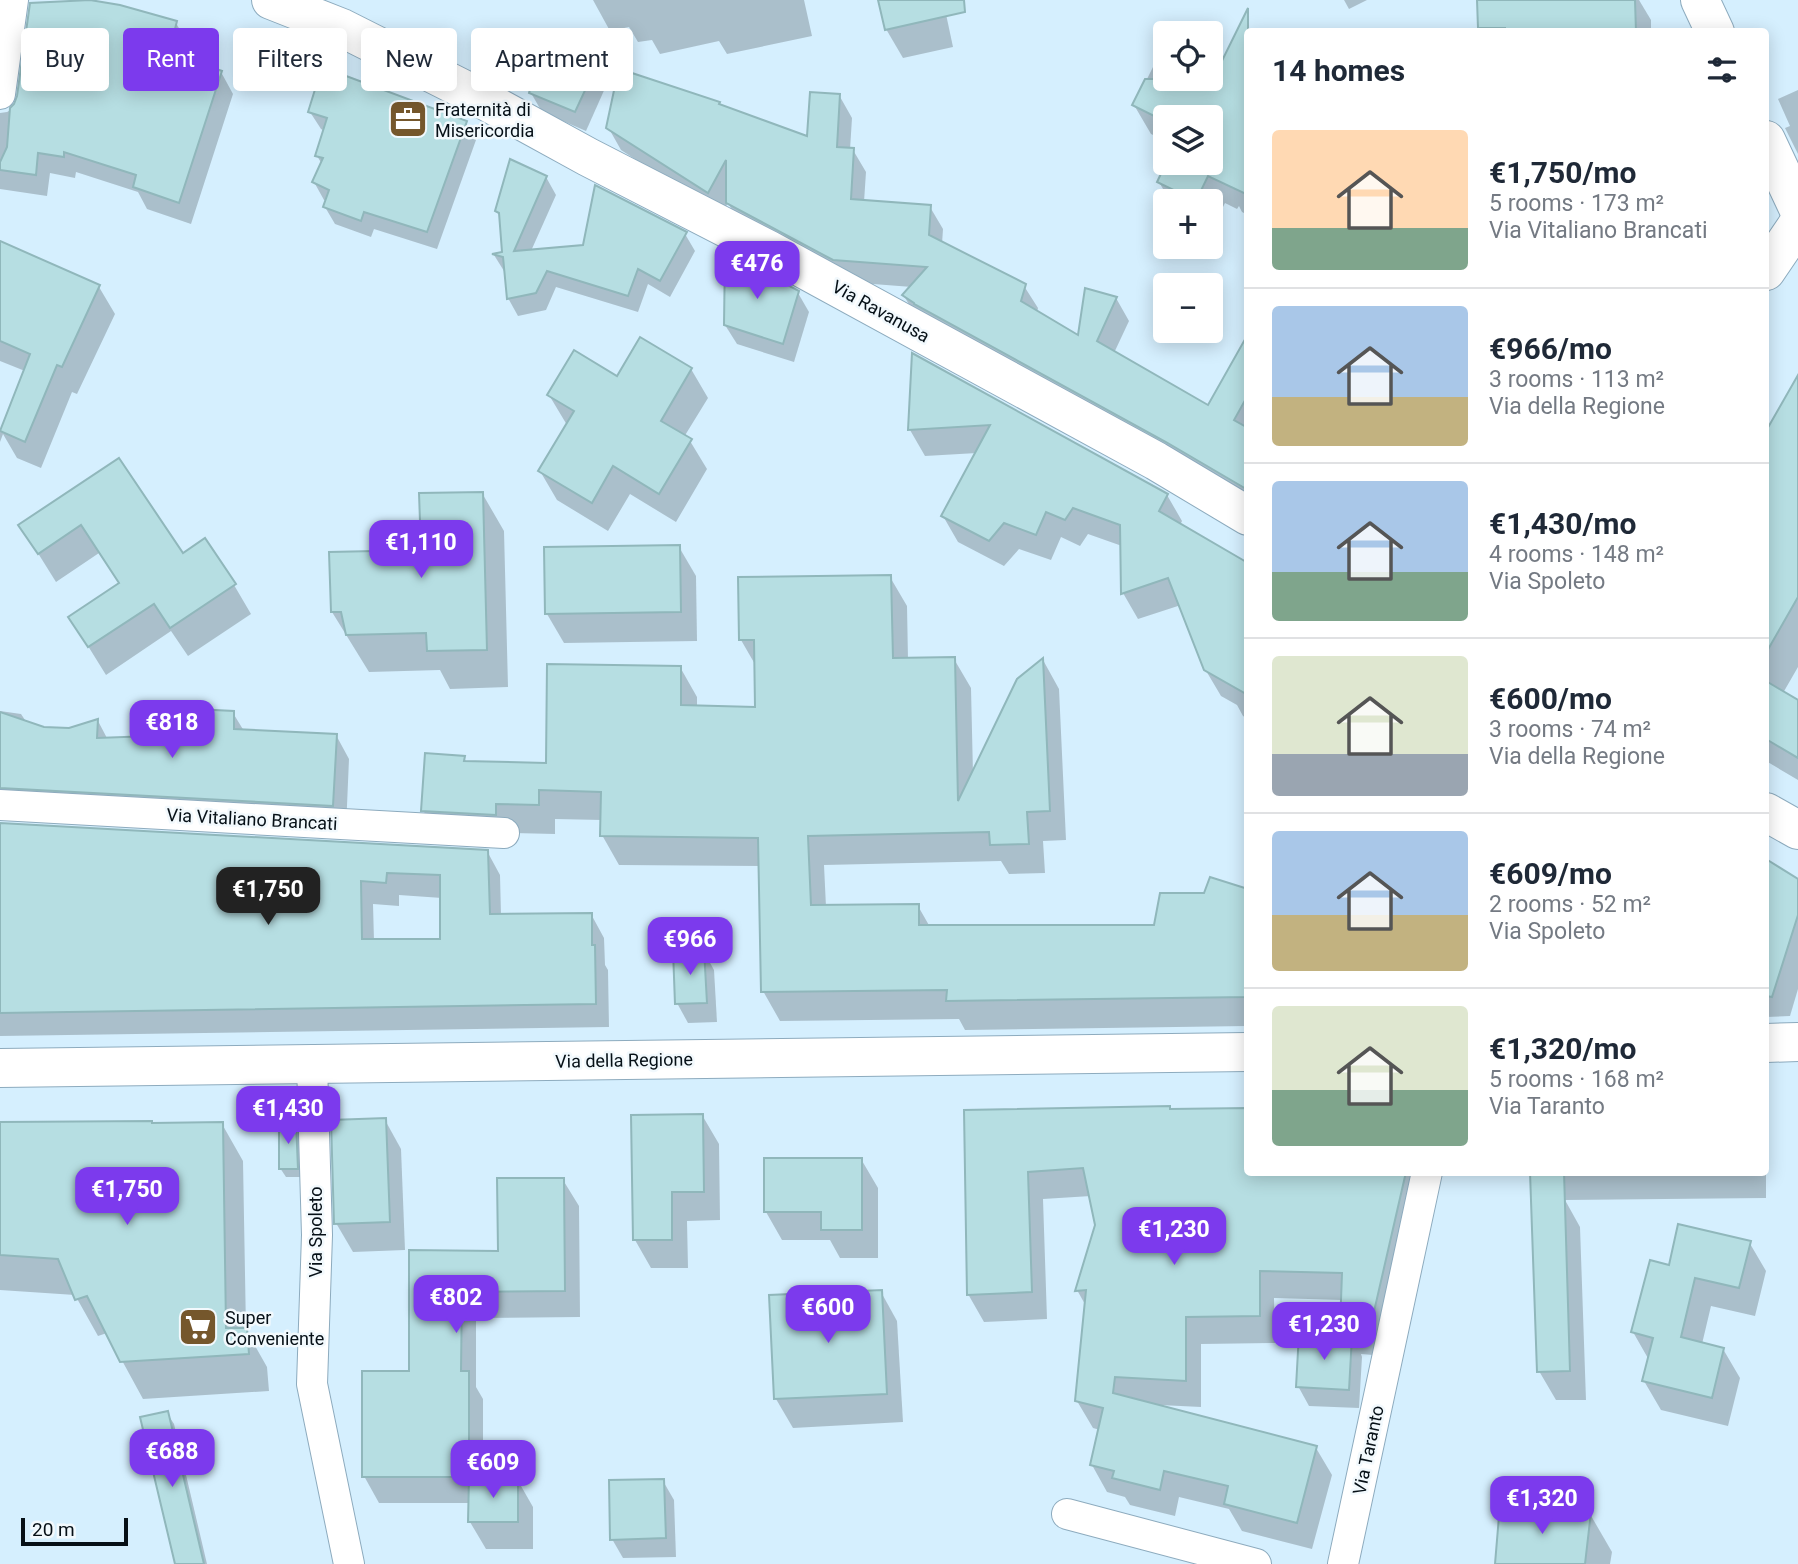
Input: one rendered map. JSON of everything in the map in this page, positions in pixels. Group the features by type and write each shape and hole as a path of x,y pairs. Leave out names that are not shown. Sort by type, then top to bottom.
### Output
{"street":[{"path":"0,94 13,0"},
{"name":"Via Ravanusa","path":"271,0 342,28 769,250 1156,461 1244,514"},
{"path":"1700,0 1713,28"},
{"path":"1769,145 1798,208"},
{"path":"1769,267 1798,224"},
{"name":"Via Vitaliano Brancati","path":"0,804 504,833"},
{"path":"1769,814 1798,830"},
{"path":"1769,1043 1798,1042"},
{"name":"Via della Regione","path":"0,1069 1244,1052"},
{"name":"Via Spoleto","path":"312,1064 317,1235 312,1384 349,1564"},
{"name":"Via Taranto","path":"1343,1564 1426,1176"},
{"path":"1067,1514 1256,1564"}],"building":[{"path":"90,0 120,5 177,21 175,28 123,28 123,91 215,91 179,203 133,187 136,175 64,152 64,157 38,153 36,175 0,170 0,162 7,147 10,108 17,96 21,67 21,91 109,91 109,28 27,28 30,3"},
{"path":"878,0 964,0 965,12 885,30"},
{"path":"1477,0 1635,0 1636,28 1478,28"},
{"path":"1248,8 1248,28 1244,28 1244,193 1208,176 1202,189 1171,189 1157,182 1160,175 1223,175 1223,105 1153,105 1153,116 1132,105 1145,79 1153,79 1153,91 1223,91 1223,59"},
{"path":"633,73 720,102 719,104 807,136 810,92 840,94 837,147 854,148 851,199 931,205 929,235 1026,284 1021,301 1078,335 1085,288 1117,297 1097,341 1208,405 1244,341 1244,402 1234,420 1244,426 1244,488 914,304 902,295 927,267 833,260 726,203 726,160 708,193 606,128 614,91 633,91"},
{"path":"347,76 361,82 361,91 386,91 467,121 427,232 364,212 361,221 323,207 329,190 312,182 323,158 315,156 327,118 308,112 315,91 347,91"},
{"path":"530,91 585,91 575,112"},
{"path":"510,159 547,176 514,251 583,245 595,185 687,232 660,281 638,269 628,296 547,271 536,293 507,299 503,257 492,254 502,252 499,213 495,211"},
{"path":"0,241 100,285 62,367 57,365 25,442 0,431 30,354 0,341"},
{"path":"725,252 799,291 783,344 724,325"},
{"path":"640,337 692,368 661,421 692,439 659,494 613,466 592,503 538,471 574,411 547,395 574,350 617,376"},
{"path":"912,353 1168,494 1159,511 1244,561 1244,693 1204,670 1168,578 1121,594 1120,525 1073,508 1065,520 1046,512 1036,535 1004,523 989,541 941,516 990,425 908,430"},
{"path":"1798,375 1798,597 1769,648 1769,426"},
{"path":"119,458 183,553 205,538 236,584 170,628 154,604 88,647 68,617 119,583 81,525 38,554 18,525"},
{"path":"483,492 487,650 427,651 426,633 346,635 341,612 331,612 329,552 421,550 419,493"},
{"path":"680,545 681,612 545,614 544,547"},
{"path":"891,575 893,658 955,657 958,801 1017,679 1043,658 1050,811 1027,812 1029,844 990,845 989,832 808,836 811,905 919,904 919,925 1154,925 1160,893 1204,893 1210,877 1244,888 1244,997 946,1001 947,990 761,992 758,838 600,836 601,792 539,790 539,805 496,804 496,815 421,811 425,753 465,756 464,761 546,763 547,664 681,666 681,705 755,707 754,640 739,640 738,577"},
{"path":"1769,683 1798,700 1798,758 1769,741"},
{"path":"153,707 234,711 234,729 337,734 333,806 0,788 0,712 44,727 69,728 98,719 97,738 151,736"},
{"path":"0,823 488,850 490,914 592,913 596,1004 0,1013","holes":["387,873 440,875 440,939 362,939 361,881 386,883"]},
{"path":"1769,861 1798,879 1798,915 1772,997 1769,996"},
{"path":"704,949 707,1003 675,1004 673,950"},
{"path":"1170,1106 1170,1109 1244,1108 1244,1176 1405,1176 1370,1329 1340,1327 1342,1273 1260,1271 1260,1316 1186,1317 1186,1381 1115,1377 1113,1393 1317,1446 1297,1523 1224,1504 1228,1486 1164,1471 1160,1490 1112,1478 1114,1471 1090,1465 1103,1408 1075,1401 1086,1290 1075,1291 1095,1225 1083,1168 1028,1172 1032,1292 967,1295 964,1110"},
{"path":"703,1114 704,1192 672,1192 672,1240 633,1240 631,1115"},
{"path":"386,1118 390,1222 334,1224 331,1120"},
{"path":"0,1122 223,1122 226,1328 247,1328 249,1354 120,1362 87,1296 75,1300 58,1259 0,1255"},
{"path":"279,1122 296,1122 298,1169 279,1169"},
{"path":"764,1158 862,1158 862,1230 821,1230 821,1212 764,1212"},
{"path":"1530,1176 1564,1176 1570,1371 1537,1372"},
{"path":"497,1178 564,1178 565,1291 462,1292 461,1371 469,1371 469,1477 362,1477 362,1371 409,1371 409,1250 498,1251"},
{"path":"1678,1224 1751,1241 1739,1288 1695,1278 1681,1337 1724,1348 1712,1398 1642,1381 1653,1338 1631,1332 1650,1260 1669,1265"},
{"path":"882,1290 887,1394 774,1399 769,1295"},
{"path":"1299,1333 1352,1336 1349,1390 1296,1387"},
{"path":"168,1411 204,1564 175,1564 140,1417"},
{"path":"469,1477 518,1478 518,1522 468,1522"},
{"path":"664,1479 666,1538 610,1540 609,1480"},
{"path":"1500,1504 1591,1512 1585,1564 1495,1564"}],"place":[{"name":"Fraternità di Misericordia","path":"408,119"},
{"name":"Super Conveniente","path":"198,1327"}]}
